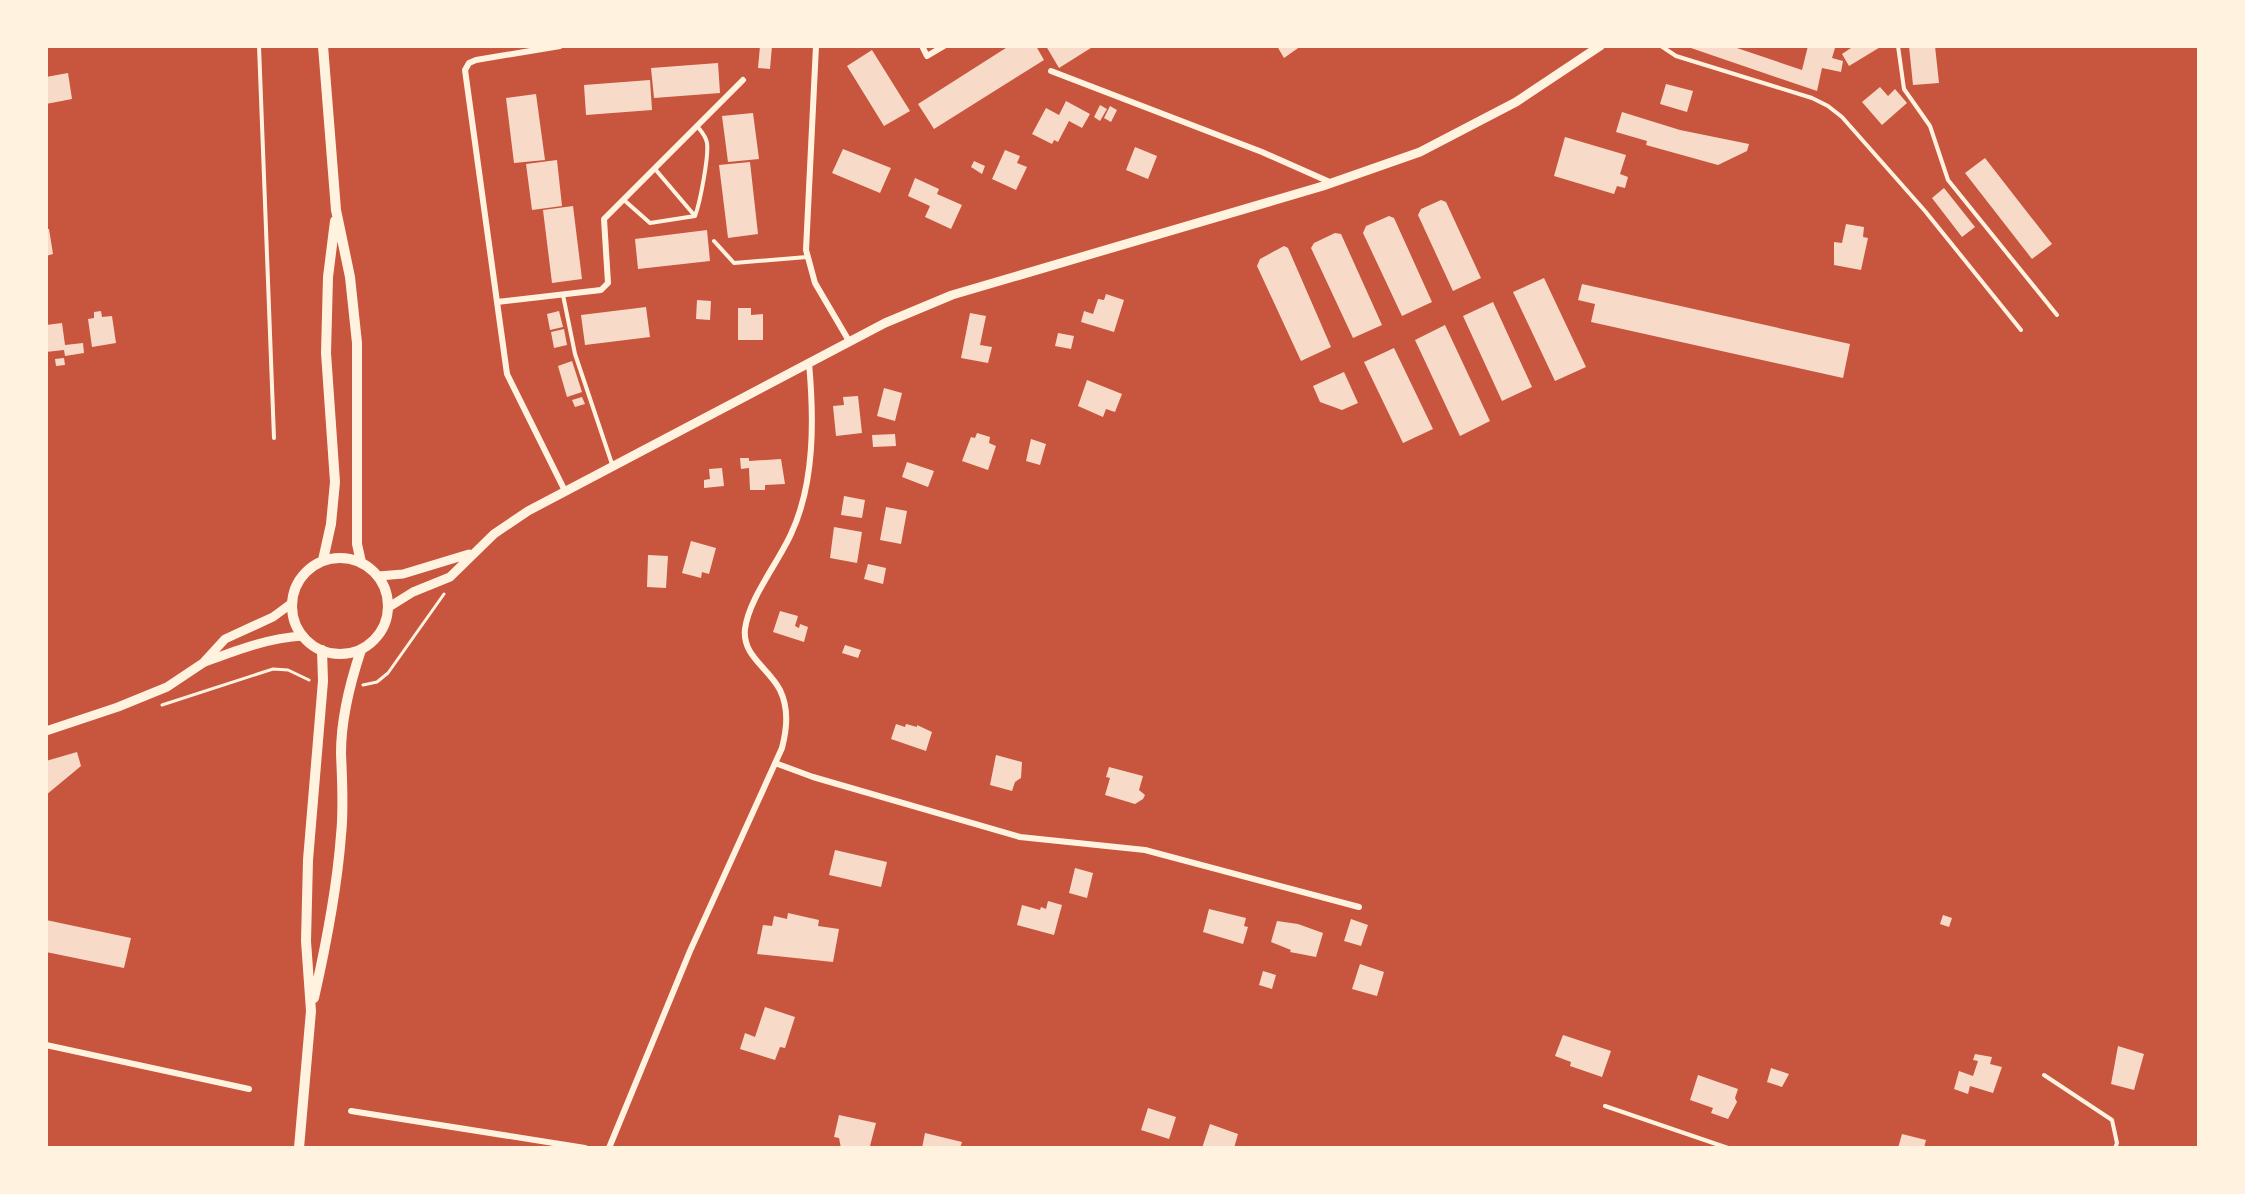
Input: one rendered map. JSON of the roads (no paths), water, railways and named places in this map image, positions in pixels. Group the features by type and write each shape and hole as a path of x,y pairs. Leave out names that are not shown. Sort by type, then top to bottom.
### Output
{"main road":[{"path":"323,46 336,210 350,277 357,343 357,544 361,562"},
{"path":"323,560 332,517 335,482 326,353 328,277 336,210"},
{"path":"299,1148 311,1011 327,943 338,865 343,807 342,736 350,684 361,650 381,632 389,607 387,594 379,576 361,562 345,557 323,560 303,575 294,591 292,603 295,624 303,636 321,650 341,654 361,650"},
{"path":"311,1011 306,941 308,860 323,681 321,650"}],"street":[{"path":"560,46 483,58 468,63 465,70 507,374 565,491"},
{"path":"816,46 807,256 815,283 849,341"},
{"path":"922,46 927,56 944,46"},
{"path":"389,607 413,592 450,576 471,554 516,518 885,323 952,295 1332,183 1420,152 1516,102 1600,46"},
{"path":"1051,71 1262,152 1332,183"},
{"path":"497,302 593,292 608,283 604,219 743,80"},
{"path":"609,1148 690,951 775,763 787,726 786,711 780,690 746,646 745,629 749,613 791,533 803,500 812,422 809,363"},
{"path":"379,576 404,574 471,554"},
{"path":"46,731 146,696 173,683 202,663 225,639 273,617 292,603"},
{"path":"202,663 246,647 280,638 303,636"},
{"path":"775,763 813,777 1020,837 1145,850 1359,907"},
{"path":"46,1045 249,1089"},
{"path":"351,1111 585,1148"}],"lane":[{"path":"260,46 274,438"},
{"path":"1661,46 1676,56 1812,98 1828,106 1842,117 1925,211 2021,330"},
{"path":"1898,46 1904,89 1930,126 1948,180 2057,315"},
{"path":"695,216 699,206 707,151 707,140 697,126"},
{"path":"655,168 695,216"},
{"path":"624,199 650,222 695,216"},
{"path":"714,241 734,263 807,256"},
{"path":"563,295 575,354 612,466"},
{"path":"2044,1076 2112,1120 2117,1143 2115,1148"},
{"path":"1605,1106 1728,1148"}]}
